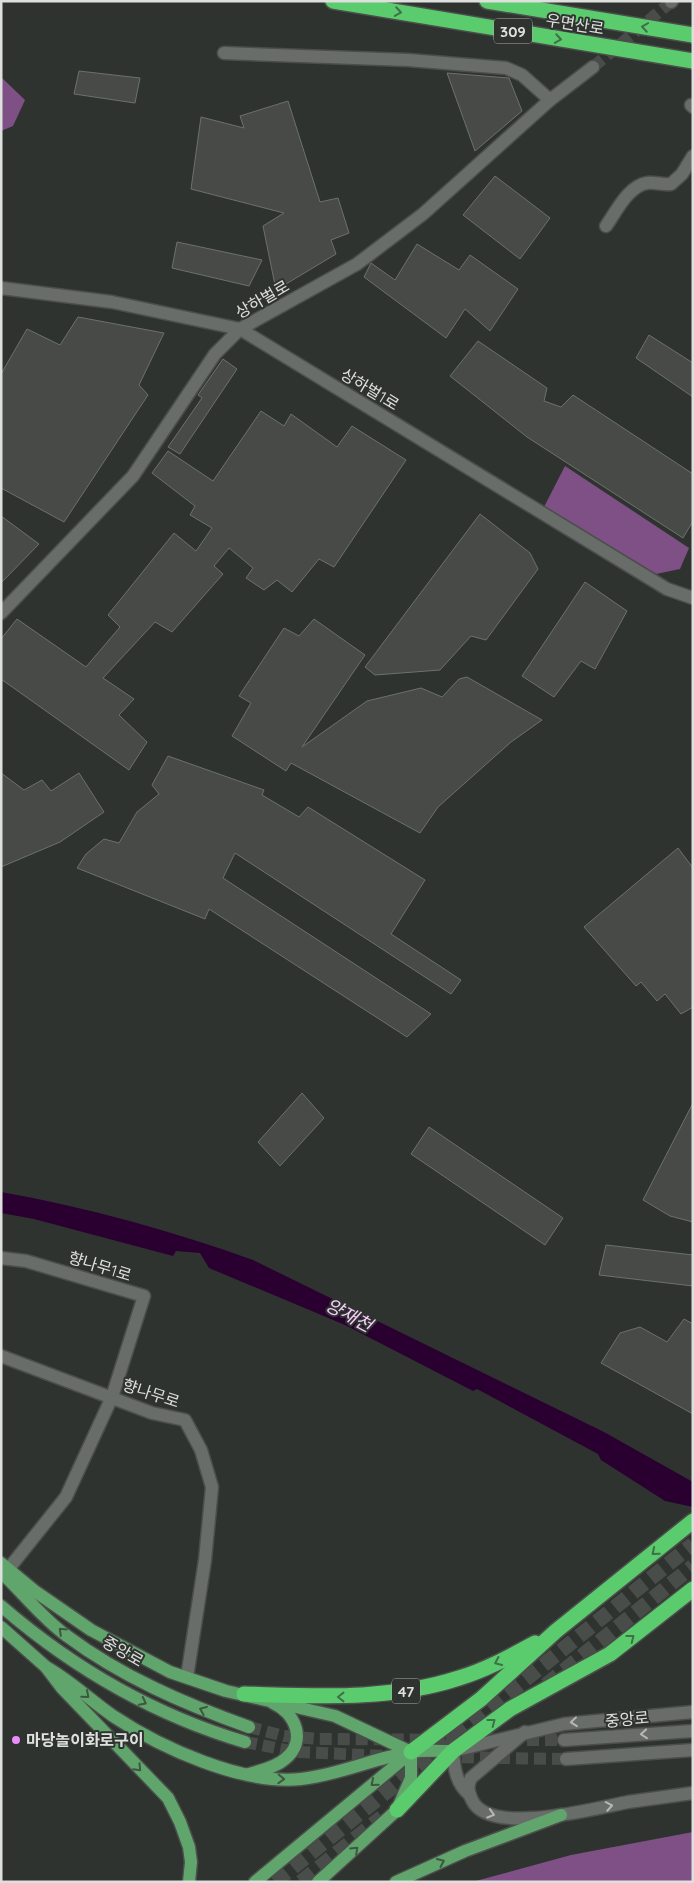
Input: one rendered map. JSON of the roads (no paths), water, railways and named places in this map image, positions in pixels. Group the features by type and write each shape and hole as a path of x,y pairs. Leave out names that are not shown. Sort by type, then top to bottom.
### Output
{"highway":[{"name":"우면산로","path":"333,1 693,61"},
{"name":"우면산로","path":"487,1 693,35"},
{"path":"539,1 621,23"},
{"name":"47","path":"244,1694 354,1696 424,1688 461,1678 492,1665 556,1631 693,1521"},
{"path":"397,1810 453,1751 510,1709 610,1654 693,1589"},
{"path":"411,1752 482,1699 556,1631"}],"main road":[{"name":"47","path":"4,1567 91,1630 137,1656 207,1685 244,1694"},
{"name":"중앙로","path":"4,1567 66,1636 170,1696 249,1726"},
{"path":"1,1606 89,1672 114,1687 203,1730 245,1742"},
{"path":"1,1627 46,1667 62,1688 168,1798 180,1822 189,1847 191,1862 189,1882"},
{"path":"46,1667 68,1679 114,1716 143,1733 191,1756 247,1775 278,1779 309,1778 411,1752 453,1751"},
{"path":"244,1694 344,1719 411,1752"},
{"path":"247,1775 284,1760 298,1740 296,1727 287,1713 278,1705 264,1699"},
{"path":"318,1882 397,1810 412,1778 411,1752"},
{"path":"255,1882 411,1752"},
{"path":"396,1882 465,1851 561,1815"}],"street":[{"path":"224,53 418,61 506,68 522,74 550,100"},
{"name":"상하벌로","path":"1,613 133,476 215,354 240,329 365,258 423,214 550,100 593,67"},
{"path":"606,226 624,200 638,186 649,182 671,184 682,174 693,156"},
{"name":"상하벌1로","path":"1,288 112,302 240,329 667,589 693,598"},
{"name":"향나무1로","path":"1,1258 26,1261 144,1296 112,1397"},
{"name":"향나무로","path":"1,1356 152,1413 185,1420 201,1450 212,1487 205,1560 187,1677"},
{"path":"4,1567 66,1497 112,1397"},
{"path":"470,1795 463,1789 456,1777 453,1751 564,1724 693,1712"},
{"name":"중앙로","path":"564,1740 693,1731"},
{"path":"525,1732 473,1774 468,1784 470,1795 473,1802 481,1810 497,1816 524,1818 561,1815 693,1793"},
{"path":"566,1759 693,1750"}],"water":[{"name":"양재천","path":"1,1192 129,1221 192,1239 253,1260 604,1432 693,1482 693,1507 665,1501 601,1460 598,1454 477,1389 473,1391 345,1325 209,1268 200,1253 176,1251 173,1256 34,1219 1,1213"}],"tunnel":[{"path":"593,67 671,2"},
{"path":"275,1882 693,1544"},
{"path":"546,1685 693,1566"},
{"path":"249,1727 284,1736 319,1739 471,1740"},
{"path":"509,1740 564,1740"},
{"path":"245,1742 297,1752 389,1756"},
{"path":"444,1757 566,1759"},
{"path":"301,1882 382,1817"}],"place":[{"name":"마당놀이화로구이","path":"16,1740"}]}
